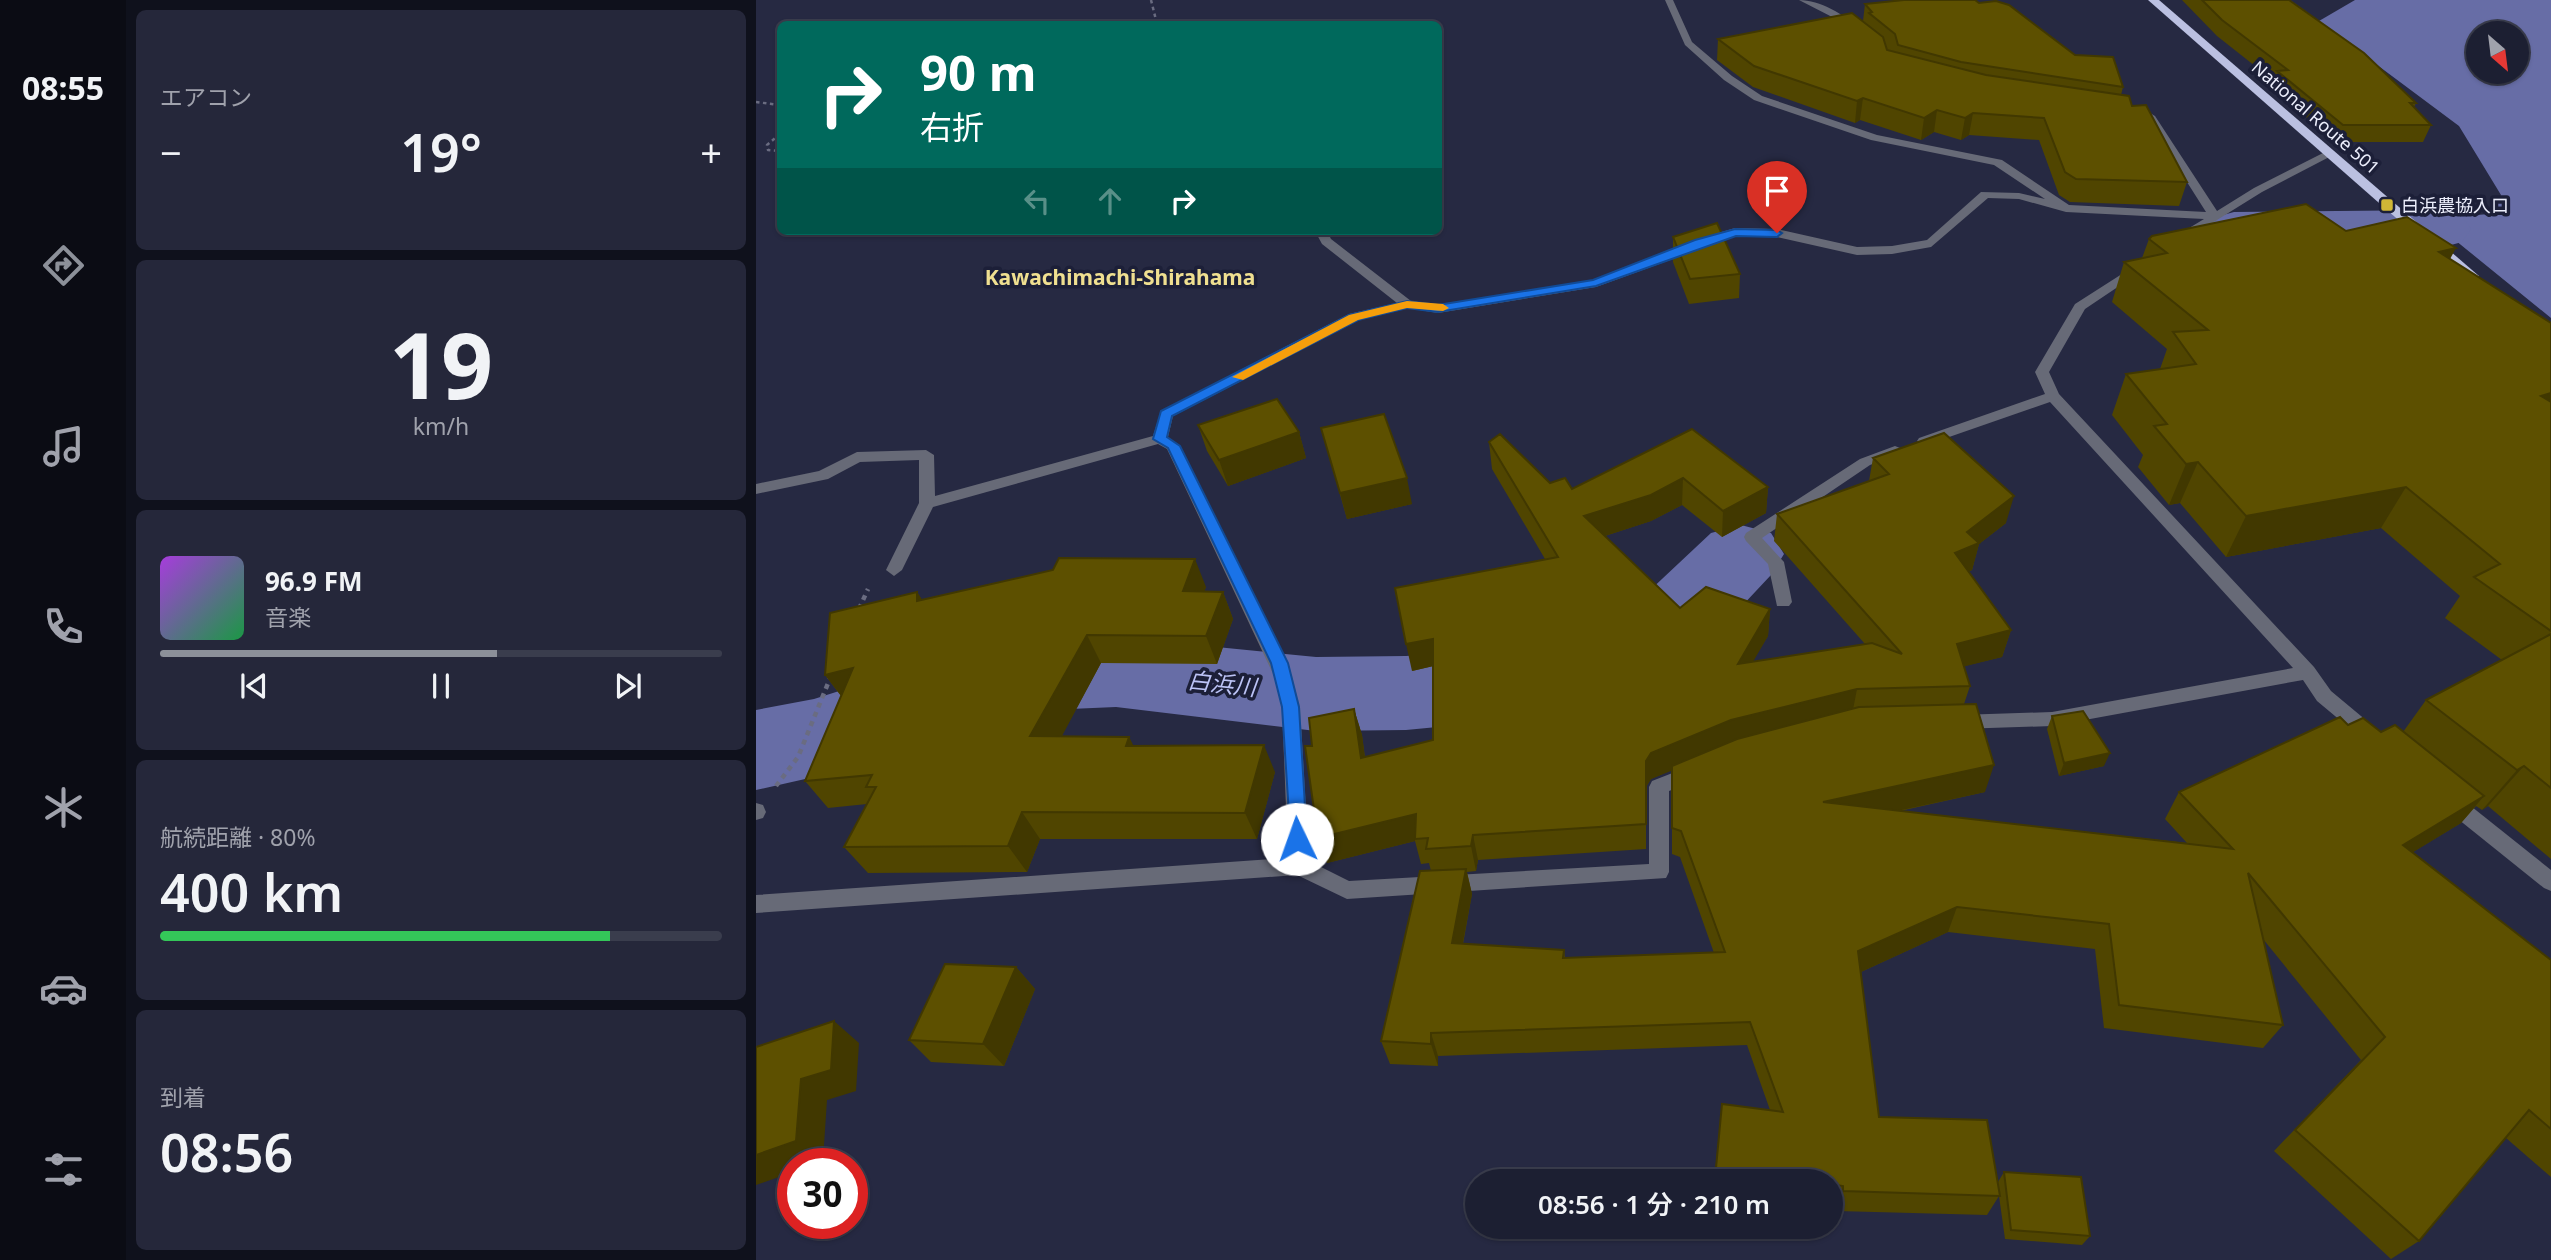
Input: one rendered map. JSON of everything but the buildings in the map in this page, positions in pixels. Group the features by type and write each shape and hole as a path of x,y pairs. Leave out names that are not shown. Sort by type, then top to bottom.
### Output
{"highway":[{"name":"National Route 501","path":"2153,0 2355,178 2483,286"}],"street":[{"path":"1669,0 1688,43 1728,78 1758,98 1875,138 1998,162 2066,208"},
{"path":"1803,0 1841,18 1860,33"},
{"path":"2138,114 2150,117 2214,216"},
{"path":"2169,247 2258,190 2329,154"},
{"path":"1160,439 1166,414 1354,317 1407,304 1438,309 1596,283 1699,243 1735,233 1777,233 1857,251 1892,250 1931,243 1985,194 2019,196 2066,208 2214,216"},
{"path":"1323,235 1326,241 1407,304"},
{"path":"2147,262 2080,307 2042,372 2053,396 2308,673 2324,696 2383,746"},
{"path":"1783,602 1776,562 1752,537 1865,462 2053,396"},
{"path":"927,503 1160,439 1173,446 1283,676 1291,707 1298,866"},
{"path":"756,489 823,475 857,457 926,455 927,503 894,570"},
{"path":"1932,723 2052,719 2308,673"},
{"path":"756,904 1298,866 1347,890 1659,872 1659,787 1707,767"},
{"path":"2433,787 2551,882"}],"path":[{"path":"1152,0 1156,21"},
{"path":"756,102 777,104"},
{"path":"777,137 767,145 768,150 777,151"},
{"path":"856,615 866,590 894,570"},
{"path":"798,757 836,664"}],"water":[{"path":"2290,0 2551,0 2551,318 2429,219 2489,214 2501,195 2459,126"}],"pier":[{"path":"2290,0 2355,0 2319,21"}],"waterway":[{"name":"白浜川","path":"2234,231 2440,229"},
{"name":"白浜川","path":"756,750 814,738 940,696 1047,674 1116,672 1316,694 1406,693 1543,681 1608,656 1678,617 1741,554"}],"slow traffic":[{"path":"1238,377 1354,317 1407,304 1443,308"}],"place":[{"name":"白浜農協入口","path":"2387,205"}],"district":[{"name":"Kawachimachi-Shirahama","path":"1120,277"}],"route":[{"path":"1297,839 1291,707 1280,663 1173,446 1160,439 1166,414 1354,317 1407,304 1438,309 1596,283 1699,243 1735,233 1777,233"}]}
